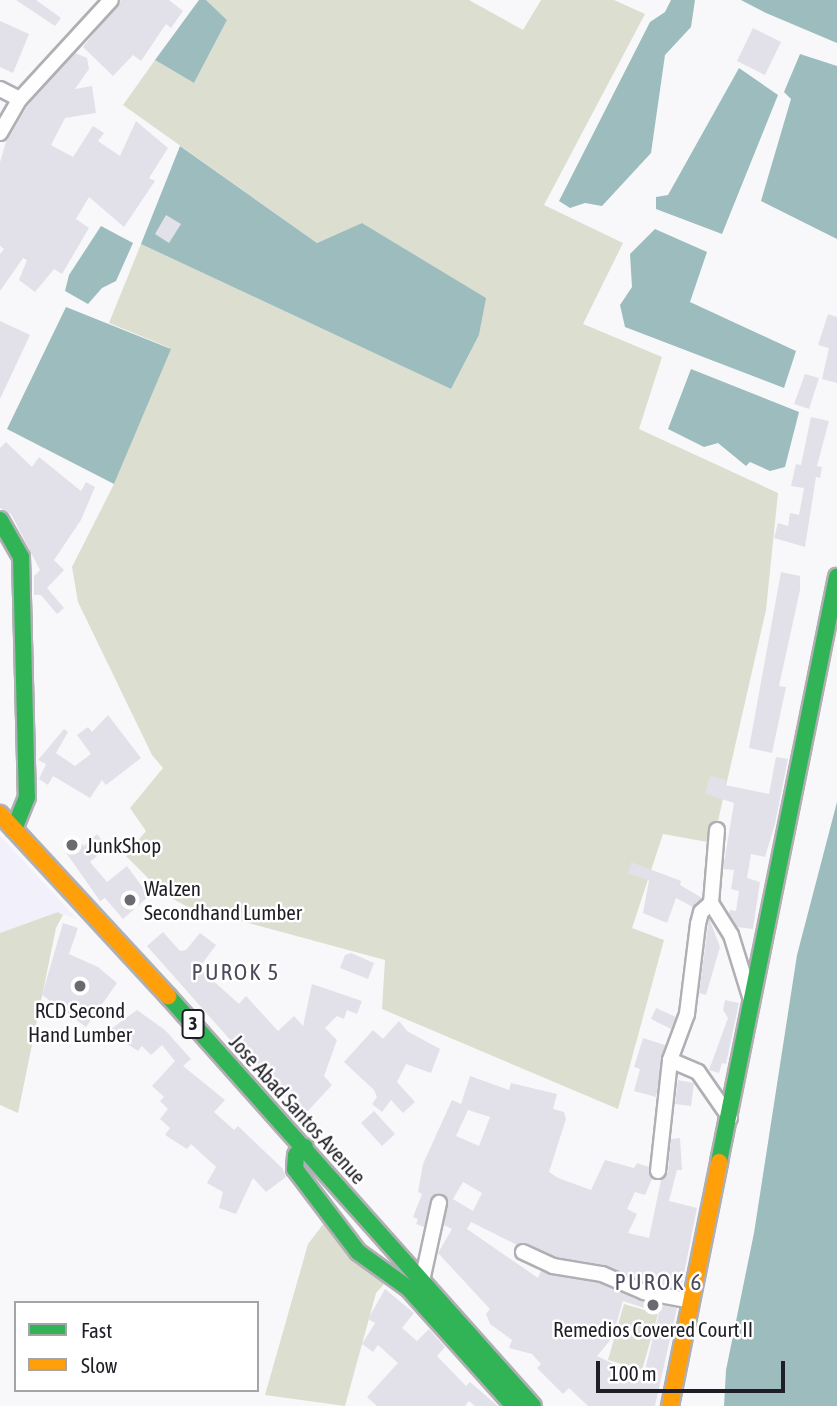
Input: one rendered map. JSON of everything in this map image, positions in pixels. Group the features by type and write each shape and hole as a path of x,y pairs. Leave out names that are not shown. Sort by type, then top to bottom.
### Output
{"main road":[{"path":"0,520 20,557 27,797 14,829"},
{"path":"670,1406 837,577"},
{"name":"Jose Abad Santos Avenue","path":"0,814 305,1147 533,1406"},
{"path":"305,1147 296,1155 295,1169 358,1252 408,1287 514,1406"}],"street":[{"path":"0,133 20,99 111,0"},
{"path":"0,89 20,99"},
{"path":"717,831 711,902 731,935 753,1004"},
{"path":"658,1171 670,1060 687,1014 701,912 711,902"},
{"path":"670,1060 698,1072 730,1118"},
{"path":"422,1280 439,1203"},
{"path":"523,1252 543,1263 602,1275 644,1292 691,1301"}],"shaded area":[{"path":"206,0 469,0 523,30 541,0 614,0 645,14 544,205 623,243 583,324 662,357 639,429 778,493 766,610 713,843 663,834 632,928 664,940 618,1109 382,1009 385,960 186,906 164,894 126,856 146,831 130,808 163,768 152,755 78,602 72,567 114,484 170,348 109,323 141,244 451,389 479,335 485,298 362,223 317,243 123,105 155,60 194,83 227,20"},
{"path":"0,836 78,920 58,912 0,933"},
{"path":"58,912 63,915 56,928 18,1113 0,1105 0,933"},
{"path":"328,1218 384,1284 376,1293 345,1406 265,1395 308,1244"},
{"path":"624,1304 658,1314 642,1370 608,1360"}],"water":[{"path":"199,0 206,0 227,20 194,83 155,60"},
{"path":"671,0 695,0 691,27 665,55 651,153 602,206 585,203 570,208 559,201 650,22 665,12"},
{"path":"741,0 837,0 837,43 766,13"},
{"path":"800,54 837,66 837,239 761,201 791,99 784,92"},
{"path":"739,68 778,95 722,234 656,209 656,197 668,195"},
{"path":"180,146 317,243 362,223 486,298 479,335 451,389 141,244"},
{"path":"101,226 133,243 116,281 102,288 88,304 65,291 69,275"},
{"path":"655,229 707,252 690,302 796,351 784,388 625,327 620,305 632,287 630,254"},
{"path":"66,307 171,349 114,484 7,429"},
{"path":"691,369 799,412 785,467 770,471 750,462 746,466 718,443 704,447 668,429"},
{"path":"837,802 837,1406 724,1406 726,1370 754,1233 797,955"}],"building":[{"path":"16,0 36,0 61,18 55,26"},
{"path":"121,0 169,0 183,11 171,28 166,24 141,61 133,55 113,76 83,47"},
{"path":"0,21 29,34 13,73 0,67"},
{"path":"753,28 781,42 765,75 737,61"},
{"path":"75,53 87,58 89,69 75,89 92,86 96,113 65,118 51,145 73,157 93,126 104,133 98,141 120,156 136,121 168,148 149,178 155,181 124,227 89,197 76,219 89,228 62,274 54,269 35,292 19,280 27,260 23,258 0,291 0,254 4,249 0,246 0,162 6,142 28,105"},
{"path":"166,215 181,224 169,243 155,234"},
{"path":"828,314 837,317 837,383 822,379 829,348 818,345"},
{"path":"0,321 30,335 0,399"},
{"path":"805,374 819,378 809,409 794,404"},
{"path":"811,417 829,421 817,466 822,467 820,478 816,477 805,547 774,538 778,523 788,526 790,513 799,515 804,488 791,486 796,464 801,465"},
{"path":"6,442 32,467 39,457 81,491 86,482 95,487 81,520 54,560 64,570 47,588 64,608 57,614 41,595 34,595 34,576 40,570 11,514 0,508 0,448"},
{"path":"781,572 800,576 800,590 779,686 786,687 772,753 749,748"},
{"path":"108,715 141,758 106,785 102,780 90,798 53,776 48,785 39,779 46,764 38,760 64,729 68,732 56,753 75,766 91,754 77,735 88,727 92,732"},
{"path":"776,757 788,759 775,824 765,857 751,854 747,878 760,882 753,929 737,927 729,914 730,910 736,911 739,891 731,889 734,870 723,869 734,803 705,794 710,776 726,780 725,785 769,794"},
{"path":"97,834 108,847 90,862 107,882 127,866 149,896 123,919 105,898 100,901 62,847 74,836 84,846"},
{"path":"631,862 681,881 680,885 702,898 693,907 676,898 667,923 643,913 649,880 628,874"},
{"path":"709,918 720,947 706,995 699,993"},
{"name":"RCD Second Hand Lumber","path":"63,923 78,928 69,954 98,967 117,983 86,1027 42,995"},
{"path":"163,932 180,951 186,950 200,933 216,945 199,968 239,1004 246,996 278,1031 294,1016 303,1026 312,984 362,1001 357,1014 347,1010 344,1019 337,1016 325,1028 337,1040 324,1076 332,1085 307,1112 291,1096 287,1100 248,1060 147,946"},
{"path":"351,953 374,963 368,979 340,968 345,955"},
{"path":"725,1000 739,1003 726,1064 722,1063 719,1073 709,1070 728,1018 723,1010"},
{"path":"656,1008 676,1017 671,1029 651,1019"},
{"path":"137,1010 165,1030 191,1059 183,1066 225,1100 214,1112 234,1130 238,1126 283,1169 286,1177 266,1192 253,1178 236,1214 219,1208 223,1192 207,1183 216,1167 191,1144 187,1149 165,1135 170,1128 160,1119 168,1109 160,1101 164,1097 152,1086 175,1061 162,1045 151,1055 142,1046 138,1051 118,1038 113,1042 96,1040"},
{"path":"399,1021 407,1031 440,1049 431,1073 406,1064 397,1082 415,1102 403,1113 391,1100 382,1112 372,1104 377,1097 374,1090 344,1062 373,1030 383,1039"},
{"path":"643,1038 665,1045 656,1097 634,1091 640,1069 634,1067"},
{"path":"470,1076 509,1090 511,1083 557,1094 553,1109 564,1112 566,1119 549,1172 591,1190 605,1160 634,1168 637,1163 649,1167 652,1179 645,1195 635,1192 627,1209 637,1214 628,1233 649,1238 661,1180 668,1172 671,1139 680,1138 682,1170 677,1170 669,1201 697,1208 681,1289 647,1283 604,1265 556,1257 526,1243 517,1245 471,1222 467,1229 538,1278 541,1271 599,1283 640,1301 677,1308 655,1406 588,1406 569,1388 563,1394 537,1368 541,1364 532,1354 509,1348 512,1340 490,1324 486,1314 490,1309 438,1253 452,1229 444,1225 446,1196 432,1196 424,1227 416,1224 418,1219 413,1217 422,1194 418,1192 423,1164 452,1100 461,1104","holes":["468,1110 490,1117 479,1146 456,1136","463,1182 482,1193 473,1211 453,1199","623,1301 659,1313 643,1378 597,1356 612,1338"]},
{"path":"678,1080 694,1083 691,1106 675,1104"},
{"path":"374,1111 395,1134 382,1146 361,1123"},
{"path":"385,1289 414,1313 402,1328 417,1341 429,1329 445,1347 437,1356 466,1386 470,1382 498,1406 475,1406 469,1401 465,1406 377,1406 367,1397 398,1363 378,1345 373,1352 362,1344 375,1323 368,1319"}],"traffic: fast":[{"path":"0,520 21,557 27,797 14,829"},
{"path":"719,1162 837,577"},
{"path":"168,996 533,1406"},
{"path":"305,1147 296,1155 295,1169 358,1252 408,1288 514,1406"}],"traffic: slow":[{"path":"0,814 168,996"},
{"path":"670,1406 719,1162"}],"place":[{"name":"JunkShop","path":"72,845"},
{"name":"Walzen Secondhand Lumber","path":"130,900"},
{"name":"RCD Second Hand Lumber","path":"80,986"},
{"name":"Remedios Covered Court II","path":"653,1305"}],"district":[{"name":"PUROK 5","path":"236,972"},
{"name":"PUROK 6","path":"659,1282"}]}
